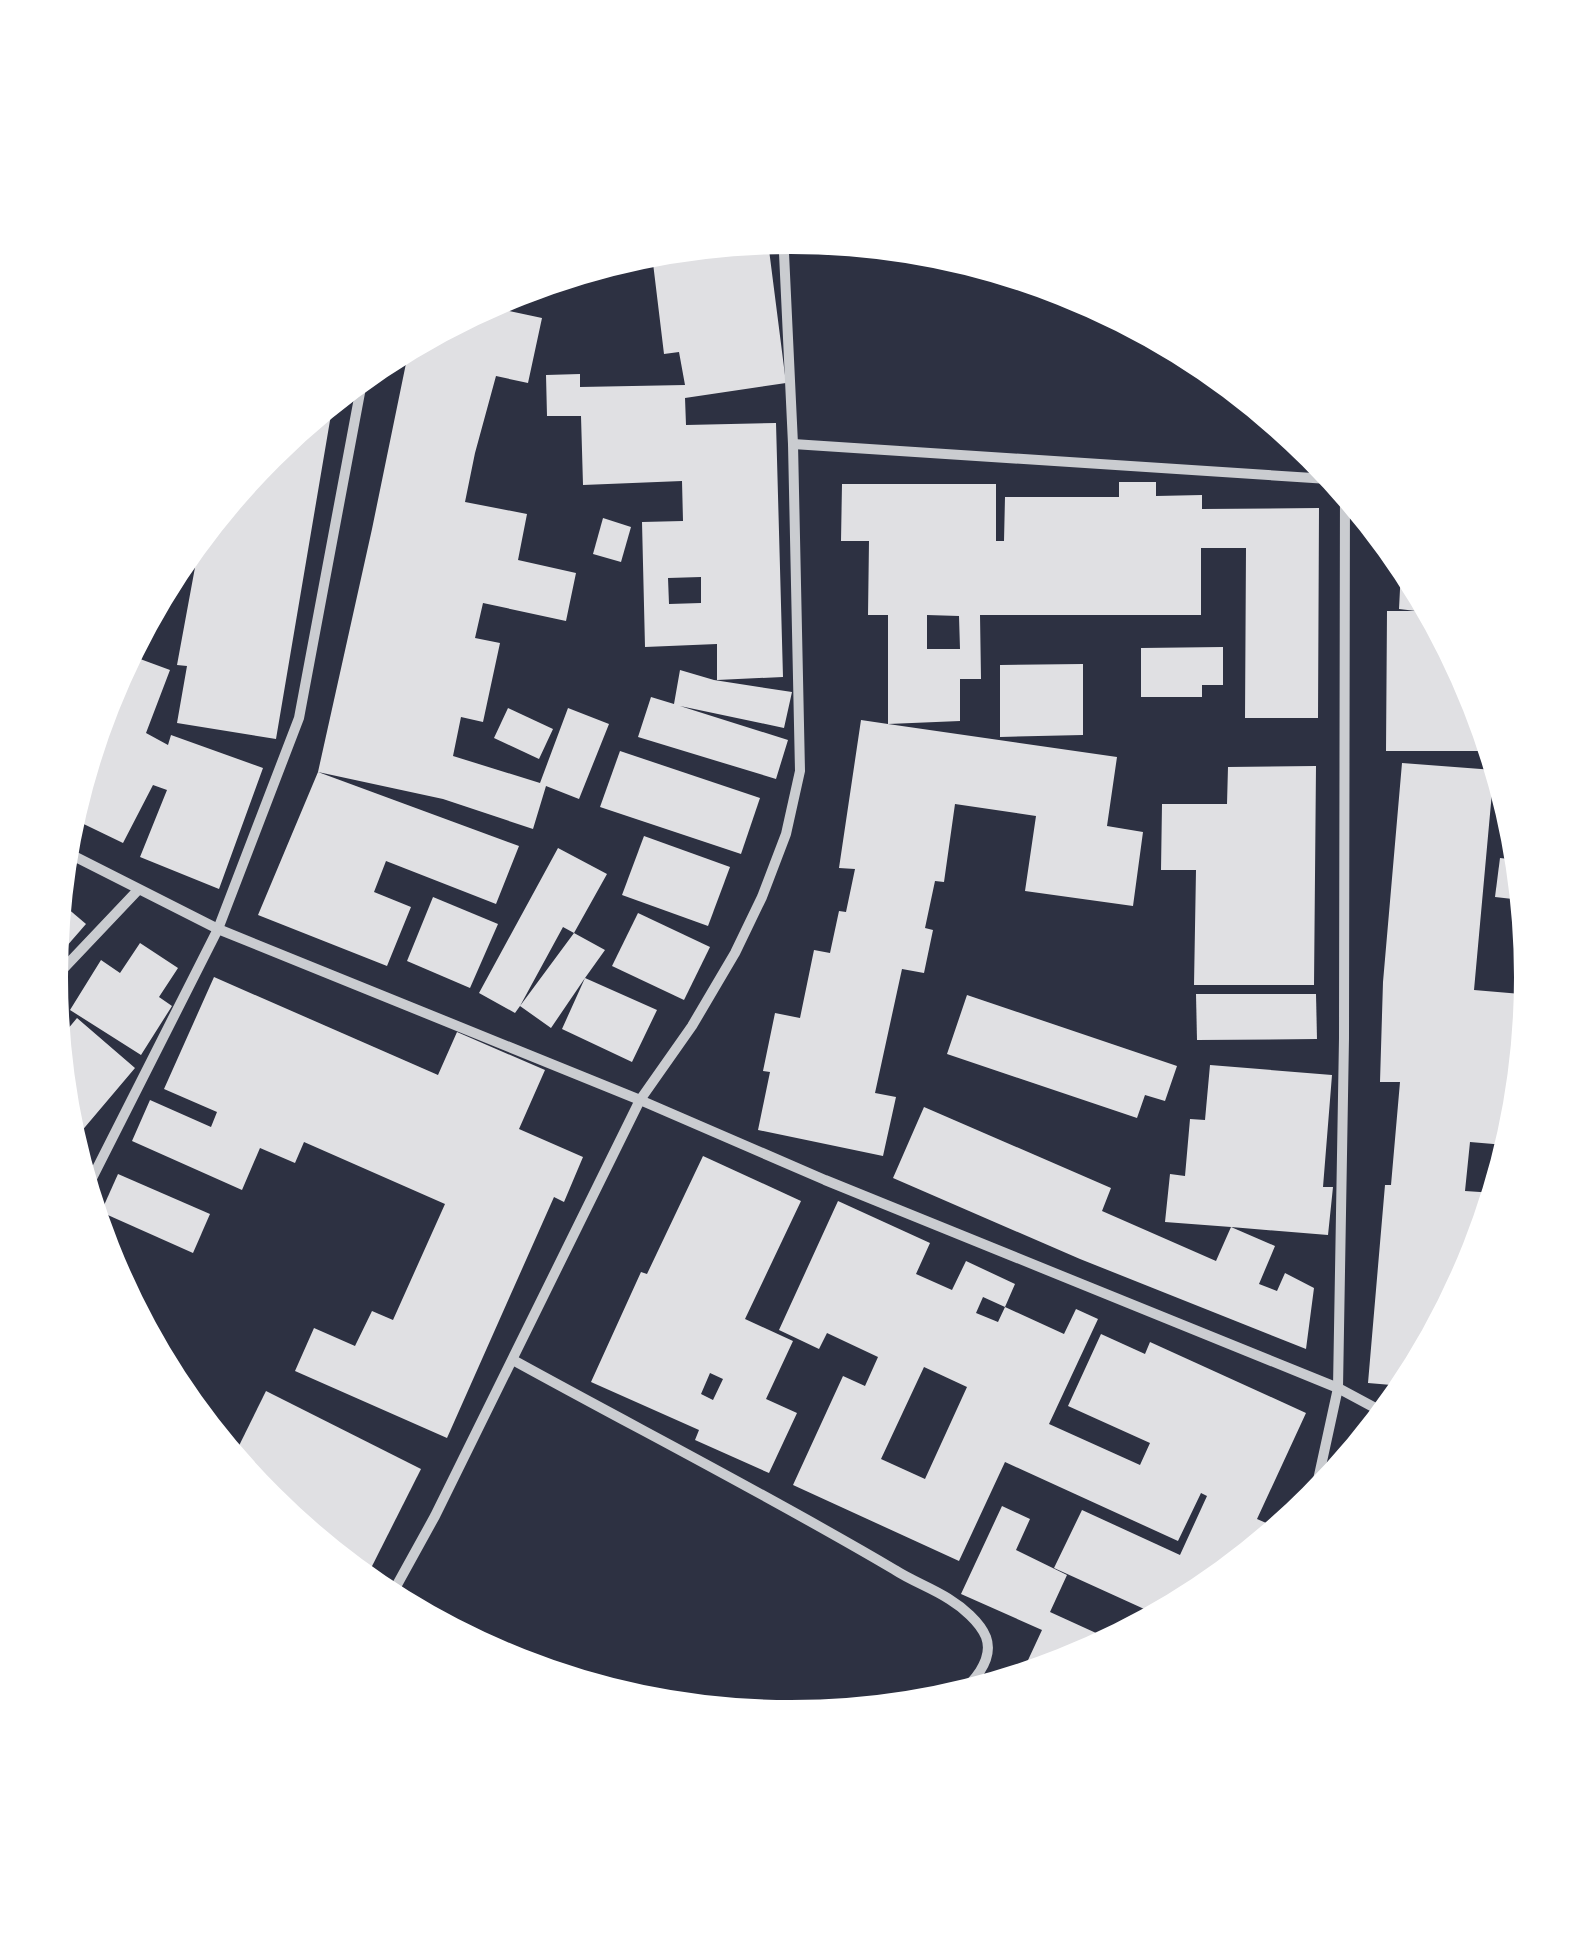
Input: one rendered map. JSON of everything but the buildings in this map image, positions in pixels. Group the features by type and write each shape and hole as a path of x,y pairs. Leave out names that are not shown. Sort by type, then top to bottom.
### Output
{"street":[{"path":"394,1589 435,1516 640,1100 692,1026 735,953 762,898 786,834 800,770 793,444 784,248"},
{"path":"91,1180 218,929 299,718 362,389"},
{"path":"793,444 1323,479"},
{"path":"1318,1482 1338,1388 1344,1038 1345,503"},
{"path":"73,856 218,929 1338,1388 1378,1410"},
{"path":"62,970 138,890"},
{"path":"513,1360 831,1532 913,1582 949,1598 988,1640 984,1666 967,1685"}]}
